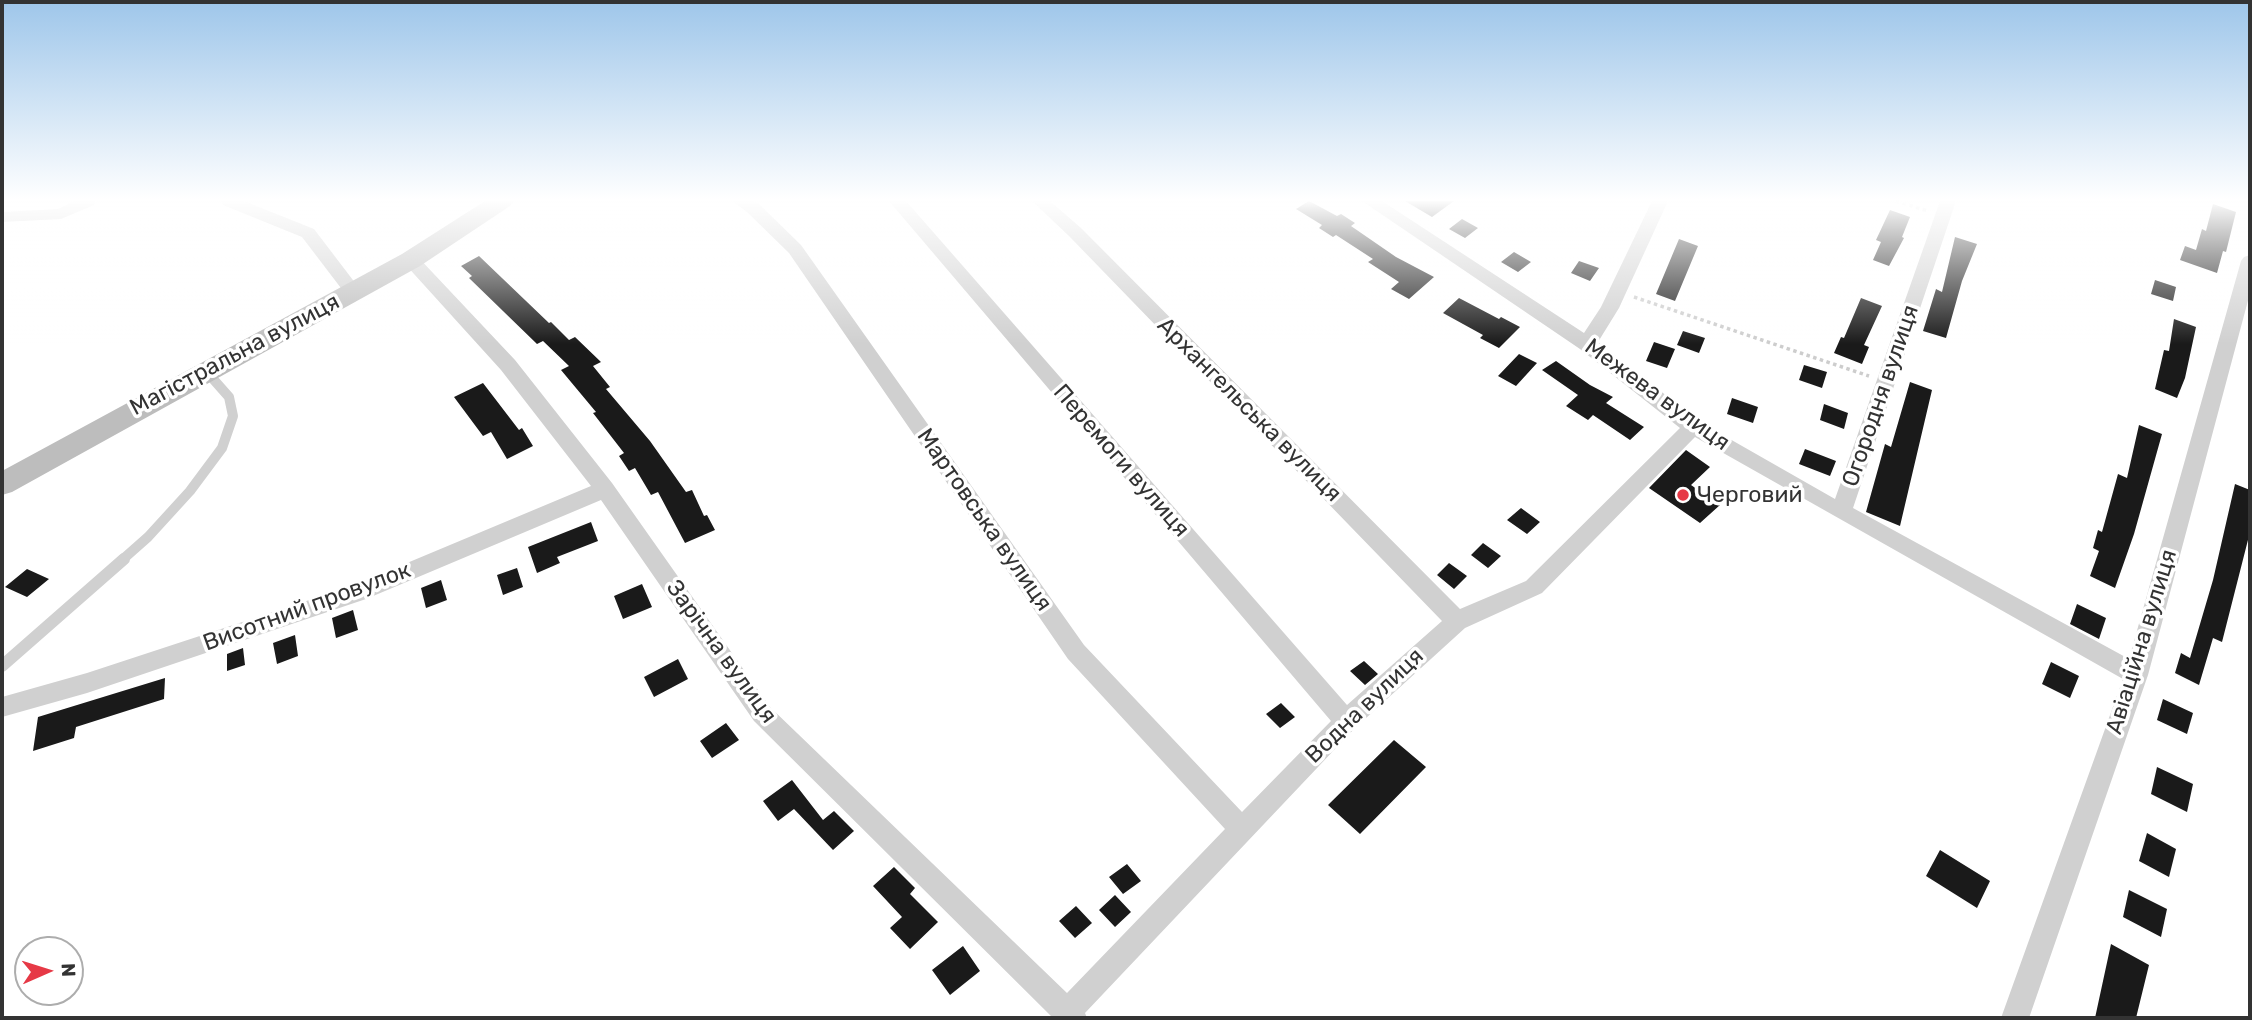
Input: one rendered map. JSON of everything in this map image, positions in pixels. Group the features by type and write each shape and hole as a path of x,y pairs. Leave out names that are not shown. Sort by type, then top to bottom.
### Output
{"main road":[{"name":"Магістральна вулиця","path":"2,484 429,249"}],"street":[{"path":"320,249 353,292"},
{"name":"Мартовська вулиця","path":"794,249 1076,652 1242,829"},
{"name":"Перемоги вулиця","path":"938,249 1346,721"},
{"name":"Архангельська вулиця","path":"1091,249 1457,621"},
{"name":"Межева вулиця","path":"1442,249 1587,344 1693,426 1841,512 2136,676"},
{"path":"1587,344 1618,292 1638,249"},
{"name":"Огородня вулиця","path":"1841,512 1932,249"},
{"name":"Зарічна вулиця","path":"411,260 508,365 605,489 762,714 1071,1015"},
{"name":"Авіаційна вулиця","path":"2015,1018 2136,676 2250,261"},
{"name":"Водна вулиця","path":"1071,1015 1242,829 1346,721 1457,621 1534,587 1693,426"},
{"name":"Висотний провулок","path":"2,708 87,683 358,593 605,489"}],"lane":[{"path":"2,666 148,537 190,491 222,448 233,416 229,397 206,371"}],"path":[{"path":"1618,292 1884,382"}],"building":[{"path":"1357,249 1384,249 1434,277 1409,299 1391,289 1399,282 1368,262 1373,259"},
{"path":"1675,249 1697,249 1675,301 1656,294"},
{"path":"1878,249 1898,249 1889,266 1873,260"},
{"path":"1952,249 1975,249 1962,281 1946,338 1923,331 1936,289 1942,292"},
{"path":"2184,249 2227,249 2226,252 2223,251 2217,273 2180,260"},
{"path":"1514,252 1531,262 1518,272 1501,262"},
{"path":"479,256 549,323 569,340 575,337 601,362 593,366 610,387 606,389 650,441 686,492 692,490 704,516 707,515 715,530 685,543 658,492 651,495 635,468 629,471 619,456 624,453 593,413 596,412 561,370 569,366 543,341 537,344 469,278 472,276 461,266"},
{"path":"1579,261 1599,268 1590,281 1571,273"},
{"path":"2155,280 2176,287 2173,301 2151,294"},
{"path":"1459,298 1520,327 1499,348 1480,338 1483,335 1443,313"},
{"path":"1861,298 1882,306 1864,345 1869,347 1862,364 1834,353 1841,337 1844,338"},
{"path":"2174,319 2196,327 2185,378 2177,398 2155,389 2164,350 2169,351"},
{"path":"1683,331 1705,338 1699,353 1677,345"},
{"path":"1654,342 1675,349 1667,368 1646,361"},
{"path":"1519,354 1537,363 1516,386 1498,376"},
{"path":"1556,361 1590,385 1613,397 1606,403 1644,427 1630,440 1593,415 1588,420 1566,406 1578,395 1542,370"},
{"path":"1804,365 1827,372 1822,388 1799,380"},
{"path":"1910,382 1932,390 1900,526 1866,512 1885,444 1891,447"},
{"path":"483,383 519,430 522,428 533,446 507,459 491,432 483,436 454,397"},
{"path":"1732,398 1758,407 1753,423 1727,414"},
{"path":"1824,404 1848,413 1844,429 1820,420"},
{"path":"2139,425 2162,434 2134,534 2115,588 2090,576 2099,551 2093,548 2098,530 2102,532 2118,474 2127,478"},
{"path":"1805,449 1836,461 1830,476 1799,464"},
{"name":"Черговий","path":"1686,450 1710,467 1691,485 1720,505 1700,523 1649,488"},
{"path":"2235,484 2250,490 2250,532 2222,642 2213,638 2199,685 2175,673 2181,653 2190,658 2213,580"},
{"path":"1521,508 1540,522 1527,534 1507,520"},
{"path":"591,522 598,541 557,557 560,563 537,573 528,547"},
{"path":"1483,543 1501,556 1488,568 1471,555"},
{"path":"1449,563 1467,576 1454,589 1437,575"},
{"path":"517,568 523,587 503,595 497,575"},
{"path":"27,569 49,579 27,597 5,587"},
{"path":"441,580 447,600 426,608 421,588"},
{"path":"642,584 652,607 623,619 614,596"},
{"path":"2077,604 2106,618 2099,639 2070,624"},
{"path":"353,610 358,630 336,638 332,618"},
{"path":"295,635 298,656 277,664 273,643"},
{"path":"243,648 245,665 227,671 227,654"},
{"path":"678,659 688,679 654,697 644,677"},
{"path":"1364,661 1378,674 1365,685 1350,671"},
{"path":"2051,662 2079,676 2070,698 2042,684"},
{"path":"165,678 164,699 76,727 74,738 33,751 38,717"},
{"path":"2163,699 2193,713 2187,734 2157,720"},
{"path":"1281,703 1295,717 1280,728 1266,714"},
{"path":"726,723 739,740 712,758 700,741"},
{"path":"1394,740 1426,767 1360,834 1328,805"},
{"path":"2157,767 2193,784 2187,812 2151,794"},
{"path":"792,780 823,820 834,811 854,831 833,850 794,809 778,821 763,801"},
{"path":"2147,833 2176,849 2169,877 2139,861"},
{"path":"1940,850 1990,881 1977,908 1926,876"},
{"path":"1127,864 1141,881 1123,894 1109,877"},
{"path":"894,867 915,888 910,894 938,922 910,949 890,928 902,917 873,886"},
{"path":"2129,890 2167,909 2161,937 2123,917"},
{"path":"1115,895 1131,912 1115,927 1099,910"},
{"path":"1076,906 1092,923 1075,938 1059,921"},
{"path":"2111,944 2149,965 2136,1018 2095,1018"},
{"path":"963,946 980,971 950,995 932,970"}],"place":[{"name":"Черговий","path":"1683,495"}]}
